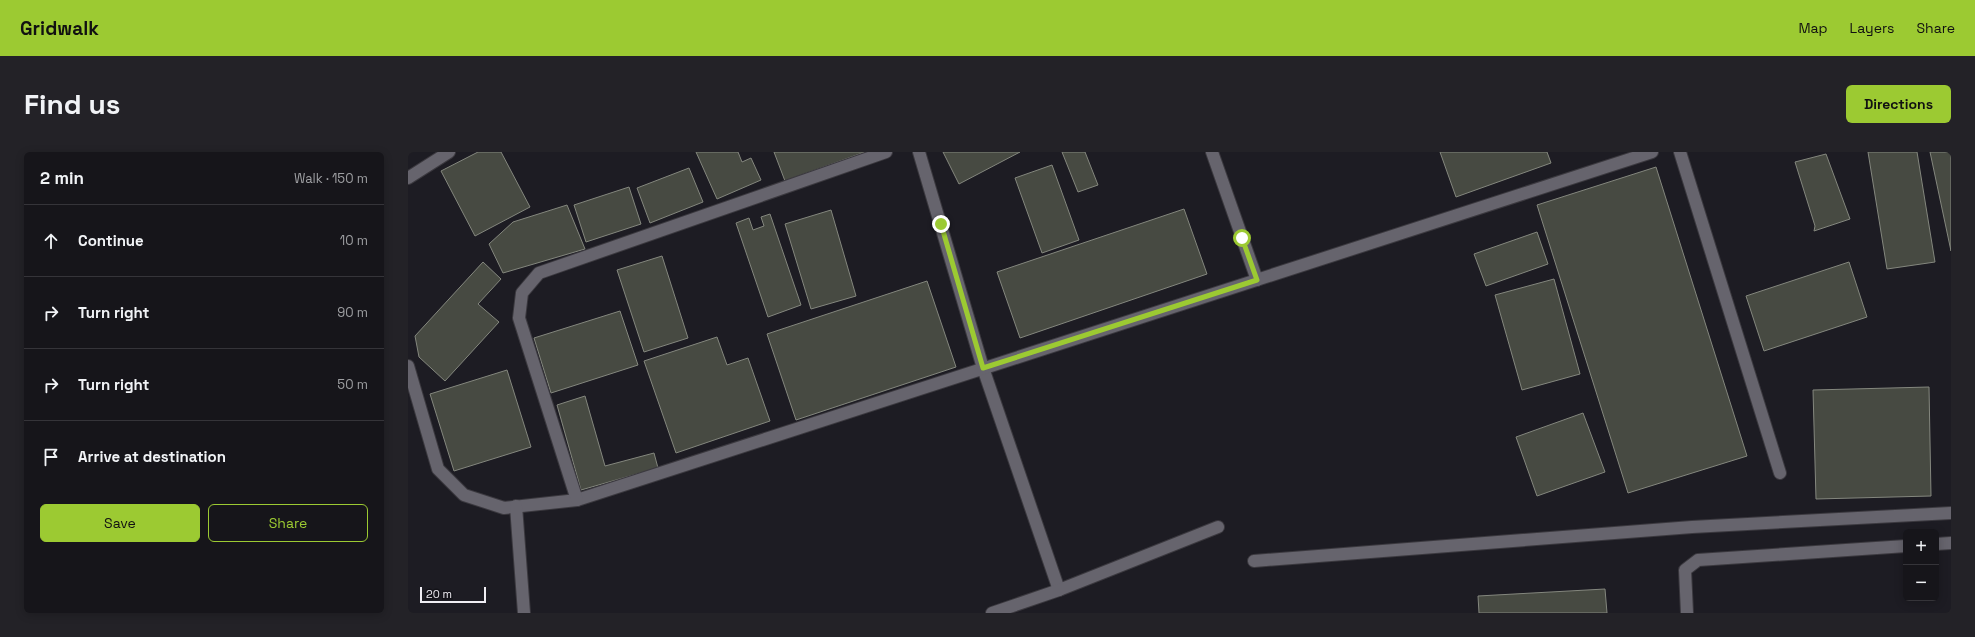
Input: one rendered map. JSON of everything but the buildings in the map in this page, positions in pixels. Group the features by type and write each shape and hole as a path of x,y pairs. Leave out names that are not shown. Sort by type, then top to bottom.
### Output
{"street":[{"path":"408,178 449,152"},
{"path":"577,500 519,318 522,293 539,273 886,152"},
{"path":"919,152 983,368 1059,590"},
{"path":"1212,152 1257,280"},
{"path":"408,366 438,469 464,495 504,508 577,500 1652,152"},
{"path":"1680,152 1780,473"},
{"path":"516,506 524,613"},
{"path":"1254,561 1692,527 1951,513"},
{"path":"992,613 1059,590 1218,527"},
{"path":"1939,544 1951,543"},
{"path":"1687,613 1685,570 1698,560 1903,546"}],"route":[{"path":"941,224 983,368 1257,280 1242,238"}]}
